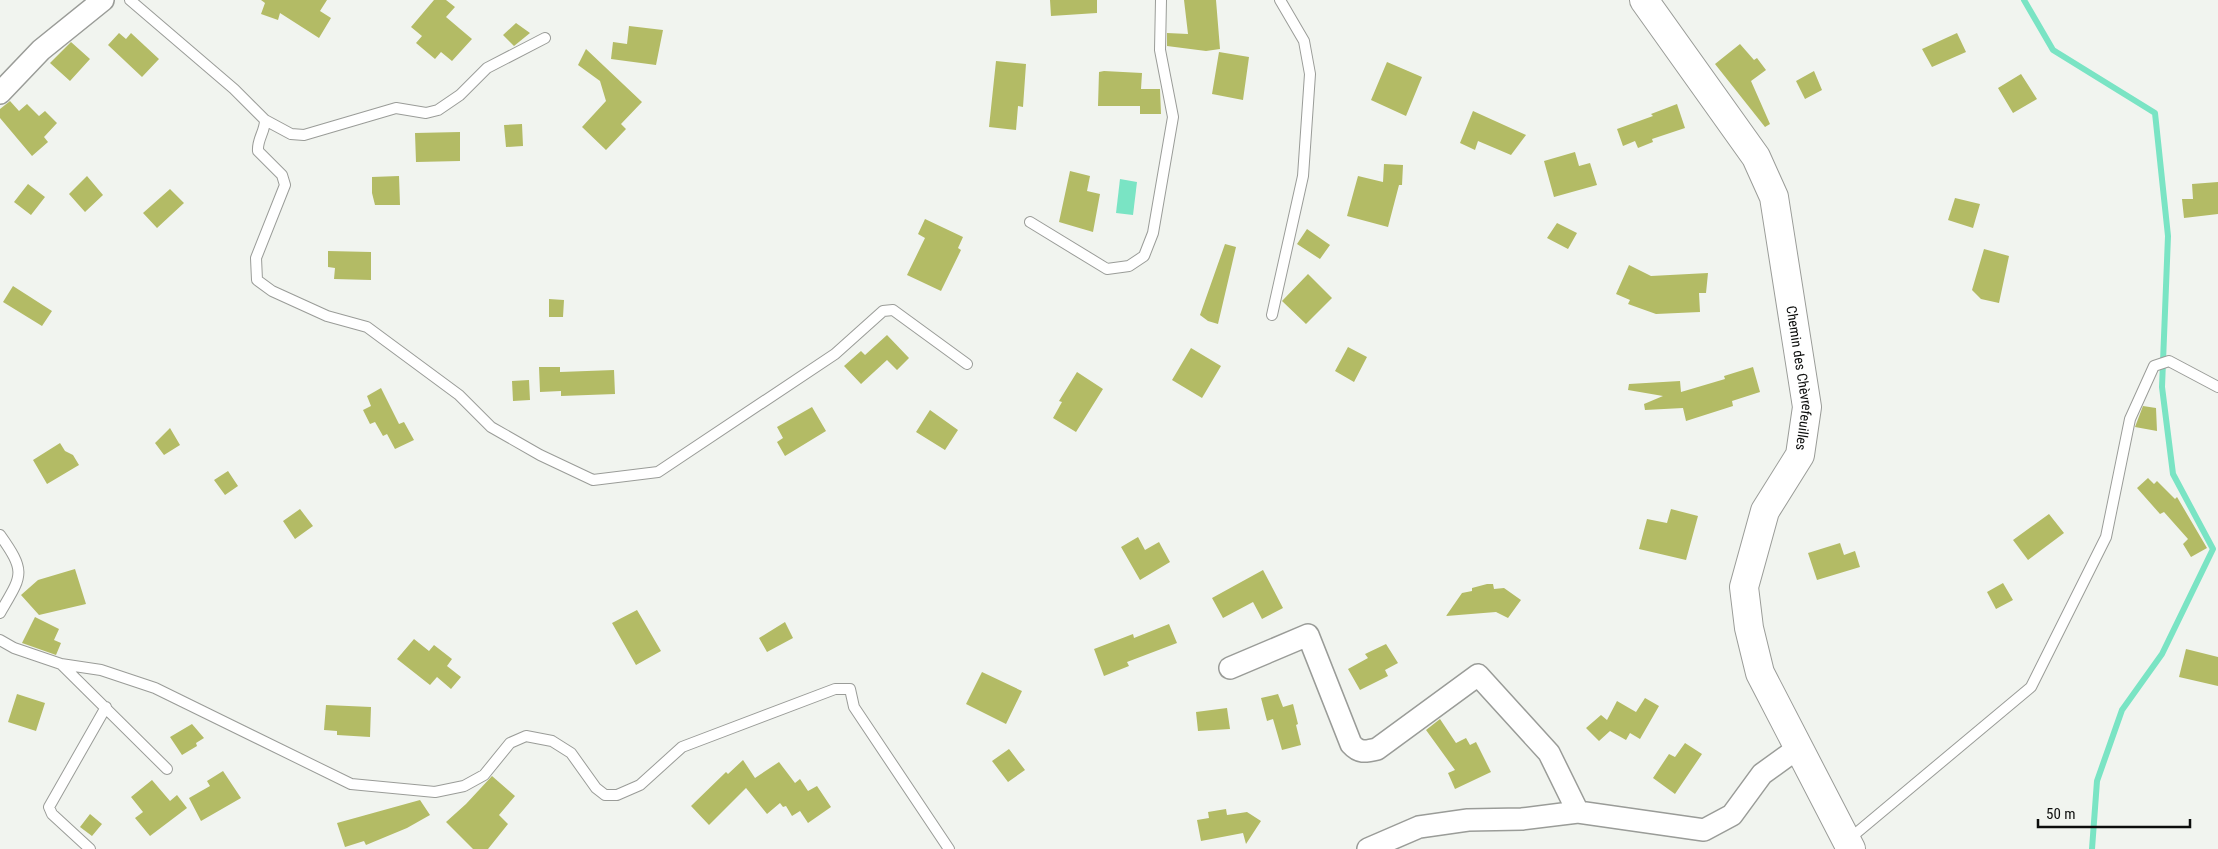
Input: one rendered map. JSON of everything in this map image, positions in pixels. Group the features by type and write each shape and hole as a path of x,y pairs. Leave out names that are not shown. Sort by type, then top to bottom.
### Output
{"street":[{"path":"0,94 41,50 103,0"},
{"name":"Chemin des Chèvrefeuilles","path":"1644,0 1756,157 1774,196 1807,407 1800,455 1765,511 1744,587 1749,628 1760,673 1845,846"},
{"path":"1230,668 1308,635 1351,744 1357,750 1366,752 1376,749 1478,675 1549,753 1578,812"},
{"path":"1368,849 1420,827 1468,820 1522,819 1578,812 1704,830 1732,815 1762,774 1798,748"}],"lane":[{"path":"130,0 234,89 265,120 291,134 304,136 396,108 426,113 438,110 460,95 487,68 545,38"},
{"path":"1030,222 1107,269 1129,266 1144,256 1153,233 1173,117 1160,50 1161,0"},
{"path":"1272,315 1303,176 1310,74 1304,41 1280,0"},
{"path":"265,120 265,127 257,143 258,151 282,175 285,186 256,258 257,280 272,290 327,316 367,327 459,395 491,427 540,455 593,480 658,472 835,354 883,311 893,310 967,364"},
{"path":"1845,846 2031,687 2106,537 2130,418 2154,366 2168,361 2218,387"},
{"path":"0,535 14,554 20,568 18,581 0,613"},
{"path":"0,640 14,648 61,664 101,670 155,688 351,784 435,792 464,786 484,775 510,743 526,736 552,741 565,749 571,753 596,788 605,794 617,795 640,784 682,747 835,689 850,688 854,707 949,849"},
{"path":"61,664 167,769"},
{"path":"90,849 52,814 49,807 106,708"}],"shaded area":[{"path":"1120,179 1137,182 1133,215 1116,213"}],"building":[{"path":"261,0 327,0 320,11 331,18 319,38 280,13 278,20 261,14 265,3"},
{"path":"434,0 446,0 455,7 446,17 472,39 452,61 441,52 435,59 416,43 422,36 411,27"},
{"path":"1050,0 1097,0 1097,13 1051,16"},
{"path":"1184,0 1216,0 1220,49 1206,51 1167,46 1167,33 1188,34"},
{"path":"516,23 530,33 514,46 503,35"},
{"path":"629,26 663,30 656,65 611,59 613,42 627,44"},
{"path":"119,33 126,39 131,33 159,59 142,77 108,45"},
{"path":"1957,33 1966,52 1932,67 1922,49"},
{"path":"71,42 90,59 70,81 50,63"},
{"path":"1740,44 1754,60 1757,58 1766,70 1751,81 1770,124 1765,127 1715,64"},
{"path":"586,49 642,102 621,124 626,129 606,150 582,127 606,101 600,81 578,65"},
{"path":"1219,52 1249,57 1243,100 1212,94"},
{"path":"996,61 1026,64 1023,107 1018,106 1016,130 989,127"},
{"path":"1387,62 1422,77 1406,116 1371,100"},
{"path":"1814,71 1822,90 1805,99 1796,81"},
{"path":"1099,72 1142,73 1141,89 1160,89 1161,114 1140,114 1140,106 1098,106"},
{"path":"2021,74 2037,99 2013,113 1998,88"},
{"path":"10,101 19,111 27,104 39,116 45,111 57,123 44,137 48,142 32,156 0,118 0,109"},
{"path":"1677,104 1685,128 1652,139 1653,142 1638,148 1635,141 1623,146 1617,129 1653,116 1651,114"},
{"path":"1473,111 1526,135 1511,155 1478,141 1475,150 1460,143"},
{"path":"522,124 523,146 506,147 504,125"},
{"path":"460,132 460,161 416,162 415,133"},
{"path":"1575,152 1579,166 1590,163 1597,185 1554,197 1544,161"},
{"path":"1384,164 1403,165 1402,185 1399,185 1388,227 1347,216 1358,176 1383,182"},
{"path":"1070,171 1090,176 1087,191 1100,194 1093,232 1059,222"},
{"path":"87,176 103,195 85,212 69,194"},
{"path":"399,176 400,205 375,205 372,193 372,177"},
{"path":"2218,182 2218,214 2184,218 2182,199 2193,199 2192,184"},
{"path":"28,184 45,197 31,215 14,202"},
{"path":"170,189 184,203 157,228 143,213"},
{"path":"1955,198 1980,204 1973,228 1948,220"},
{"path":"925,219 963,237 958,248 961,250 941,291 907,275 925,238 918,234"},
{"path":"1557,223 1577,233 1568,249 1547,238"},
{"path":"1307,229 1330,245 1320,259 1297,244"},
{"path":"1225,244 1236,247 1218,324 1208,321 1200,315"},
{"path":"1984,249 2009,256 1999,303 1981,299 1972,290"},
{"path":"328,251 371,252 371,280 334,279 335,268 328,267"},
{"path":"1629,265 1651,276 1708,273 1706,293 1699,293 1700,312 1656,314 1628,304 1630,300 1616,294"},
{"path":"1308,274 1332,298 1306,324 1282,301"},
{"path":"13,286 52,311 42,326 3,302"},
{"path":"549,299 564,300 563,317 549,317"},
{"path":"887,335 909,358 897,370 887,360 861,384 844,366 861,351 865,355"},
{"path":"1348,347 1367,357 1354,382 1335,371"},
{"path":"1191,348 1221,366 1202,398 1172,380"},
{"path":"539,367 560,367 560,372 614,370 615,394 561,396 561,391 540,392"},
{"path":"1753,367 1760,392 1732,401 1733,406 1686,421 1683,408 1645,410 1644,404 1663,396 1628,390 1629,384 1680,381 1681,392 1725,379 1724,376"},
{"path":"1077,372 1103,389 1076,432 1053,418 1062,402 1059,401"},
{"path":"529,380 530,400 513,401 512,381"},
{"path":"381,388 399,424 404,422 414,440 395,449 387,434 383,436 375,422 370,424 363,410 371,406 367,396"},
{"path":"2143,406 2156,408 2157,431 2135,427"},
{"path":"812,407 826,431 785,456 777,442 783,438 777,427"},
{"path":"930,410 958,430 945,450 916,432"},
{"path":"170,428 180,445 164,455 155,443"},
{"path":"60,443 65,451 73,455 79,465 47,484 33,460"},
{"path":"228,471 238,486 225,495 214,480"},
{"path":"2148,478 2154,484 2157,481 2175,499 2177,497 2207,548 2191,557 2183,544 2188,539 2164,512 2160,514 2137,488"},
{"path":"300,509 313,526 295,539 283,521"},
{"path":"1671,509 1698,516 1686,560 1639,549 1647,519 1667,523"},
{"path":"2049,514 2064,533 2028,560 2013,540"},
{"path":"1138,537 1145,550 1159,542 1170,562 1140,580 1121,547"},
{"path":"1840,543 1844,555 1855,551 1860,567 1817,580 1808,553"},
{"path":"75,569 86,604 39,615 21,595 38,580"},
{"path":"1263,570 1283,608 1262,619 1253,602 1223,618 1212,598"},
{"path":"2003,583 2013,600 1996,609 1987,592"},
{"path":"1493,584 1494,589 1504,588 1521,600 1508,618 1496,612 1446,616 1462,593 1472,591 1472,588"},
{"path":"637,610 661,651 636,665 612,623"},
{"path":"35,617 59,629 54,640 61,643 56,655 22,643"},
{"path":"785,622 793,638 767,652 759,638"},
{"path":"1169,624 1177,643 1127,662 1129,666 1104,676 1094,649 1133,634 1134,638"},
{"path":"414,639 429,651 434,645 452,659 447,666 461,677 451,689 437,677 430,685 397,659"},
{"path":"1386,644 1398,663 1385,670 1388,676 1360,690 1348,669 1368,658 1365,654"},
{"path":"2186,649 2218,657 2218,686 2179,677"},
{"path":"982,672 1022,691 1006,724 966,704"},
{"path":"17,694 45,703 36,731 8,722"},
{"path":"1278,694 1283,707 1293,704 1301,745 1282,750 1273,719 1267,721 1261,698"},
{"path":"1645,698 1659,706 1640,739 1630,733 1626,740 1610,731 1599,741 1586,728 1601,715 1607,720 1617,701 1636,712"},
{"path":"326,705 371,707 370,737 337,735 337,731 324,730"},
{"path":"1227,708 1230,729 1198,731 1196,712"},
{"path":"1440,719 1456,743 1466,738 1470,745 1476,742 1491,772 1455,789 1448,773 1455,770 1426,730"},
{"path":"192,724 204,738 196,743 197,746 182,755 170,737"},
{"path":"1685,743 1702,754 1675,794 1653,778 1669,754 1675,757"},
{"path":"1009,749 1025,770 1008,782 992,761"},
{"path":"743,760 755,778 779,762 795,783 800,779 808,791 817,786 831,807 808,823 800,811 792,816 786,806 783,807 780,803 767,814 746,788 709,825 691,806 726,772 728,774"},
{"path":"223,771 241,798 201,821 189,798 210,786 207,781"},
{"path":"492,776 515,796 499,815 508,824 488,849 473,849 446,822"},
{"path":"152,780 170,801 177,795 187,808 150,836 135,818 143,812 131,797"},
{"path":"420,800 430,815 407,828 366,845 364,841 345,847 337,823"},
{"path":"1226,809 1227,815 1247,812 1261,821 1246,844 1243,833 1201,841 1197,820 1209,818 1208,812"},
{"path":"90,814 102,824 92,836 80,827"}],"waterway":[{"path":"2024,0 2053,50 2155,113 2168,236 2162,387 2173,474 2213,549 2162,654 2122,710 2097,781 2092,849"}]}
